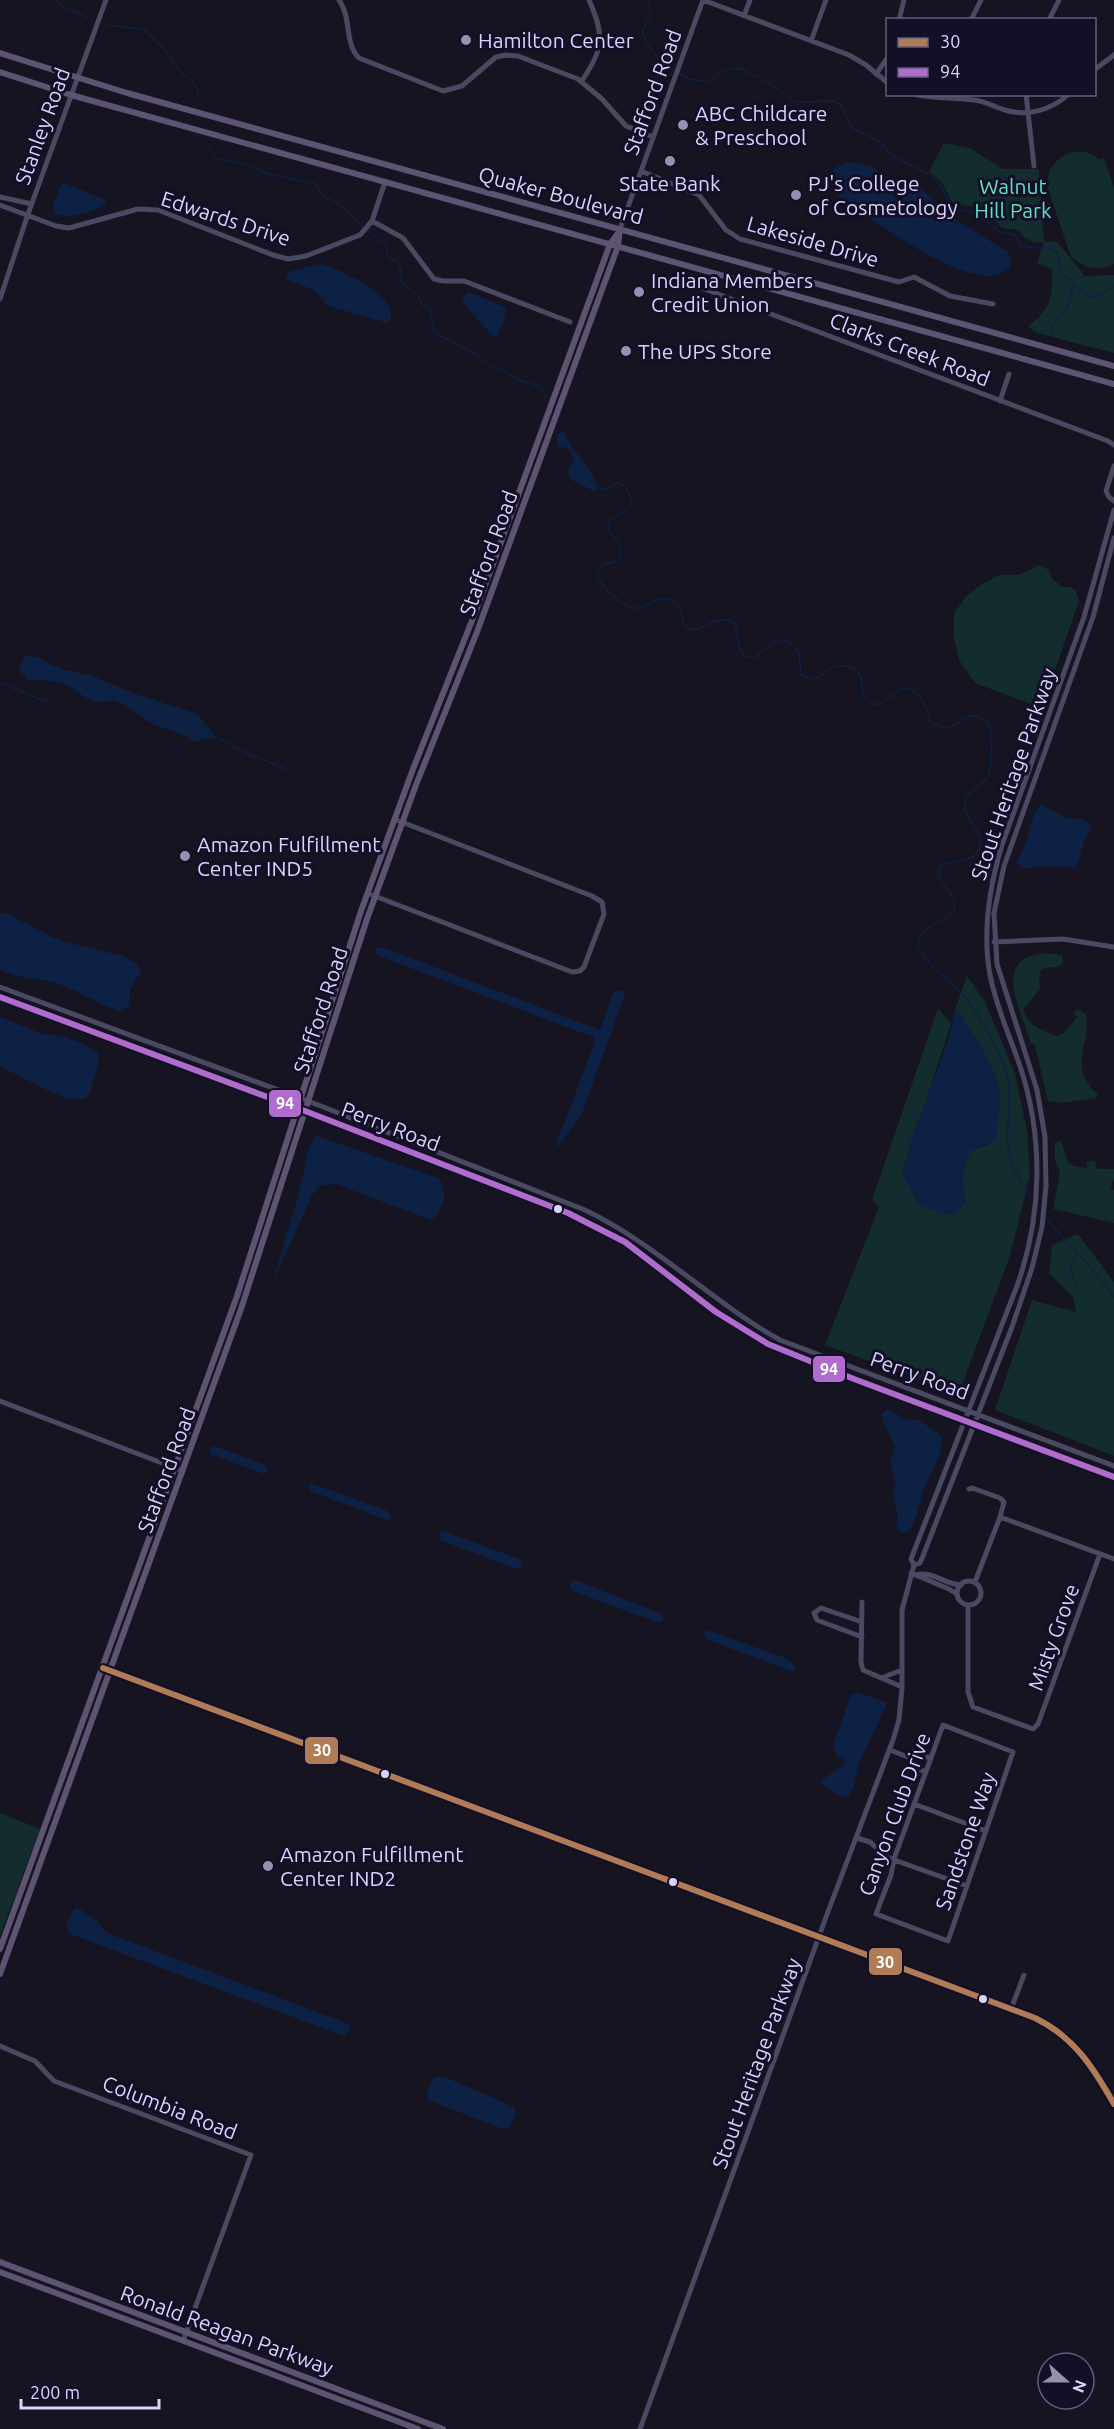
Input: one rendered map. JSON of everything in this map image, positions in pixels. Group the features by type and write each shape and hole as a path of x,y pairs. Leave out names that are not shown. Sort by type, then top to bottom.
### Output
{"main road":[{"name":"Quaker Boulevard","path":"0,53 77,78 1114,366"},
{"name":"Quaker Boulevard","path":"0,72 71,95 1114,384"},
{"name":"Stafford Road","path":"0,1949 237,1296 367,893 471,623 610,244 620,229"},
{"name":"Stafford Road","path":"0,1974 248,1289 375,896 471,649 618,246 620,229"},
{"name":"Ronald Reagan Parkway","path":"0,2262 443,2429"},
{"name":"Ronald Reagan Parkway","path":"0,2272 418,2429"}],"street":[{"name":"Stanley Road","path":"0,299 28,214 106,0"},
{"path":"339,0 347,18 352,50 359,58 438,89 450,90 462,86 491,60 506,55 524,58 581,82 602,99 626,126 653,137"},
{"path":"581,82 594,64 600,45 599,24 589,0"},
{"path":"703,0 859,61 886,82"},
{"name":"Stafford Road","path":"620,229 703,0"},
{"path":"744,15 750,0"},
{"path":"811,41 826,0"},
{"path":"900,18 904,0"},
{"path":"971,18 981,0"},
{"path":"1050,18 1059,0"},
{"path":"1096,69 1114,55"},
{"path":"876,74 886,60"},
{"path":"922,96 935,99 964,97 1018,114 1049,107 1066,96"},
{"path":"1026,96 1034,166"},
{"name":"Lakeside Drive","path":"641,171 699,195 726,230 740,239 899,282 914,277 951,296 993,304"},
{"name":"Edwards Drive","path":"0,205 56,226 69,228 138,209 158,210 288,259 306,256 360,235 371,222 385,182"},
{"path":"0,197 32,204"},
{"path":"371,222 403,238 434,279 464,281 570,322"},
{"name":"Clarks Creek Road","path":"694,285 1114,445"},
{"path":"1000,401 1008,374"},
{"path":"1114,466 1106,491 1108,497 1114,501"},
{"name":"Stout Heritage Parkway","path":"640,2429 819,1937 890,1750 899,1720 902,1687 902,1610 914,1574 911,1559 1020,1279 1029,1246 1037,1191 1037,1161 1032,1114 1021,1069 990,976 986,943 987,913 991,880 999,853 1084,617 1114,510"},
{"name":"Stout Heritage Parkway","path":"914,1565 920,1563 975,1424 1032,1268 1042,1227 1046,1186 1045,1137 1037,1090 997,964 994,912 1004,866 1090,625 1114,538"},
{"path":"367,893 572,972 580,971 584,967 598,932 604,909 599,899 394,819"},
{"path":"986,943 1063,939 1114,947"},
{"name":"Perry Road","path":"0,987 308,1101 585,1210 622,1229 736,1314 780,1340 1114,1466"},
{"name":"Perry Road","path":"0,997 305,1110 568,1213 625,1242 716,1312 768,1344 1114,1477"},
{"path":"0,1401 183,1471"},
{"path":"969,1489 1000,1498 1004,1502 975,1582"},
{"path":"1000,1517 1114,1559"},
{"name":"Misty Grove","path":"968,1605 968,1692 973,1707 1034,1729 1038,1724 1101,1554"},
{"path":"914,1574 924,1573 961,1585"},
{"path":"914,1574 922,1580 949,1589 957,1594 960,1601 968,1605 978,1602 982,1595 980,1587 975,1582 967,1581 961,1585 957,1594"},
{"path":"862,1602 863,1670 902,1687"},
{"path":"862,1622 821,1608 817,1608 814,1615 817,1620 862,1637"},
{"path":"103,1668 1045,2023 1071,2041 1091,2066 1114,2104"},
{"path":"881,1678 902,1670"},
{"name":"Sandstone Way","path":"944,1725 1013,1752 948,1941"},
{"name":"Canyon Club Drive","path":"944,1725 876,1914 948,1941"},
{"path":"890,1750 913,1759"},
{"path":"913,1759 920,1755 931,1758"},
{"path":"913,1759 914,1766 926,1772"},
{"path":"914,1804 986,1831"},
{"path":"857,1838 870,1842 886,1857 967,1886"},
{"path":"1011,2009 1024,1975"},
{"name":"Columbia Road","path":"0,2046 35,2061 47,2075 58,2082 251,2155 183,2341"}],"green space":[{"name":"Walnut Hill Park","path":"944,143 970,148 1003,169 1039,169 1044,241 1057,242 1085,276 1114,275 1114,353 1037,333 1028,327 1042,314 1051,295 1052,269 1037,263 1044,242 1033,242 1018,230 1003,228 984,212 974,207 953,204 943,184 929,171"},
{"path":"1071,152 1086,152 1100,159 1104,158 1114,188 1114,264 1102,268 1079,263 1070,254 1047,186 1048,174 1053,165"},
{"path":"1040,565 1049,570 1052,579 1063,587 1070,587 1076,591 1079,601 1044,702 1031,704 975,683 959,660 954,638 954,613 966,597 980,585 999,575 1018,575"},
{"path":"1047,953 1062,955 1063,962 1061,966 1045,968 1040,972 1040,989 1024,1008 1025,1014 1035,1026 1057,1036 1064,1033 1077,1017 1073,1012 1078,1010 1086,1014 1086,1036 1082,1055 1083,1074 1098,1094 1096,1098 1060,1103 1048,1101 1035,1045 1031,1044 1017,1002 1013,980 1020,962 1033,955"},
{"path":"967,976 985,1002 1015,1073 1027,1131 1030,1176 1010,1256 960,1390 956,1393 825,1345 879,1207 872,1200 938,1008 951,1024 902,1174 966,1202 963,1176 967,1158 970,1151 988,1145 974,1038 962,1016 955,1009"},
{"path":"1061,1141 1068,1162 1075,1166 1087,1168 1087,1162 1095,1161 1097,1169 1114,1169 1114,1180 1110,1188 1114,1190 1114,1223 1053,1209 1060,1172 1055,1160 1055,1142"},
{"path":"1078,1234 1114,1282 1114,1456 995,1410 1032,1300 1076,1312 1073,1297 1049,1273 1052,1245"},
{"path":"0,1813 40,1829 0,1936"}],"water":[{"path":"849,162 873,167 892,181 909,179 917,183 944,212 1008,252 1012,261 1003,273 988,276 969,273 948,265 907,242 852,207 837,194 831,183 831,174 837,166"},
{"path":"65,183 105,200 106,204 81,214 66,216 54,214 54,201 62,184"},
{"path":"319,264 354,278 379,295 388,304 391,314 388,323 328,306 314,290 285,279 288,272"},
{"path":"468,292 507,308 497,336 493,336 464,304 462,300"},
{"path":"564,431 571,446 595,480 598,488 594,491 572,480 567,473 574,458 567,448 557,446 558,434"},
{"path":"25,656 37,657 58,668 92,676 133,693 194,713 218,738 206,738 194,742 181,734 150,722 121,703 93,701 60,682 28,680 19,670"},
{"path":"1042,805 1067,818 1081,819 1090,824 1091,828 1084,842 1079,862 1075,867 1040,866 1024,869 1016,863 1027,840 1034,814"},
{"path":"0,913 6,913 58,940 123,956 138,965 141,971 130,990 129,1006 120,1011 72,989 48,981 13,975 0,969"},
{"path":"382,947 600,1030 614,991 623,991 625,994 581,1116 556,1149 557,1141 595,1042 593,1037 379,956 375,952 376,948"},
{"path":"955,1009 975,1036 989,1061 998,1084 1000,1098 996,1140 970,1151 967,1158 963,1176 966,1202 956,1214 943,1214 919,1205 902,1174 912,1138 949,1038"},
{"path":"0,1017 40,1033 68,1038 94,1049 98,1054 98,1065 89,1095 82,1100 60,1096 0,1067"},
{"path":"317,1136 438,1178 443,1188 444,1200 439,1211 431,1220 336,1184 320,1186 312,1195 274,1280 309,1147"},
{"path":"886,1410 905,1419 921,1421 941,1436 941,1449 925,1486 914,1521 908,1532 902,1533 896,1528 898,1517 893,1493 896,1484 890,1463 895,1446 883,1421 882,1414"},
{"path":"214,1446 264,1464 269,1470 264,1474 210,1454 210,1448"},
{"path":"311,1483 388,1511 392,1518 387,1520 310,1491 308,1487"},
{"path":"441,1530 519,1559 522,1567 517,1569 442,1541 438,1536"},
{"path":"575,1580 662,1614 663,1620 658,1622 651,1620 575,1592 570,1589 571,1581"},
{"path":"707,1630 783,1657 797,1667 793,1671 789,1670 708,1640 703,1634"},
{"path":"857,1692 886,1702 886,1706 858,1765 854,1787 848,1797 844,1797 832,1792 820,1781 844,1765 844,1760 837,1756 833,1746 851,1695"},
{"path":"78,1908 96,1920 107,1933 349,2024 350,2029 344,2036 70,1934 66,1924 74,1909"},
{"path":"436,2077 452,2080 514,2107 516,2114 509,2128 503,2129 428,2100 429,2088"}],"waterway":[{"path":"57,0 61,6 88,18"},
{"path":"649,0 650,17 642,31 654,53 674,70"},
{"path":"108,25 144,29 167,52 184,75 193,81 198,91 198,98"},
{"path":"678,72 689,79 709,82 726,69 739,68 771,84 795,102 834,101 842,106 851,127 879,141 891,155 929,174 937,181 954,208 976,213 1000,232 1015,235 1022,246 1052,249 1057,253 1062,273 1089,297 1101,295 1114,286"},
{"path":"209,147 216,158 246,165 269,174 316,184 323,196 338,203 364,227"},
{"path":"367,230 385,245 389,258 397,261 402,273 400,280 419,297 422,305 430,308 434,331 439,336 478,356 492,368 500,368 516,379 542,387 546,397"},
{"path":"1052,333 1051,327 1067,309 1074,285"},
{"path":"598,488 606,490 617,483 624,485 632,500 628,508 609,522 608,530 620,547 619,560 602,565 597,574 608,591 620,602 633,608 645,606 659,599 678,603 684,625 693,630 717,620 735,623 739,645 745,656 754,658 774,642 788,641 799,651 801,675 815,679 831,668 848,667 859,674 863,697 879,705 903,688 916,692 923,700 931,723 938,726 952,726 971,715 988,723 991,742 989,774 968,795 965,802 967,815 978,833 980,846 971,858 942,864 938,874 953,898 955,907 953,913 948,917 927,929 921,936 918,946 932,966 961,993 973,1008 1002,1060 1009,1092 1007,1135 1009,1153 1013,1166 1030,1196"},
{"path":"0,683 50,703"},
{"path":"218,738 286,769"},
{"path":"1048,1221 1114,1297"},
{"path":"1076,1255 1071,1267 1078,1286"}],"transit line":[{"name":"94","path":"0,997 305,1111 568,1213 625,1242 716,1312 768,1344 854,1379 1114,1477"},
{"name":"30","path":"103,1668 1035,2018 1061,2034 1072,2044 1090,2066 1114,2104"}],"place":[{"name":"Hamilton Center","path":"466,40"},
{"name":"ABC Childcare & Preschool","path":"683,125"},
{"name":"State Bank","path":"670,161"},
{"name":"PJ's College of Cosmetology","path":"796,195"},
{"name":"Indiana Members Credit Union","path":"639,292"},
{"name":"The UPS Store","path":"626,351"},
{"name":"Amazon Fulfillment Center IND5","path":"185,856"},
{"name":"Amazon Fulfillment Center IND2","path":"268,1866"}]}
